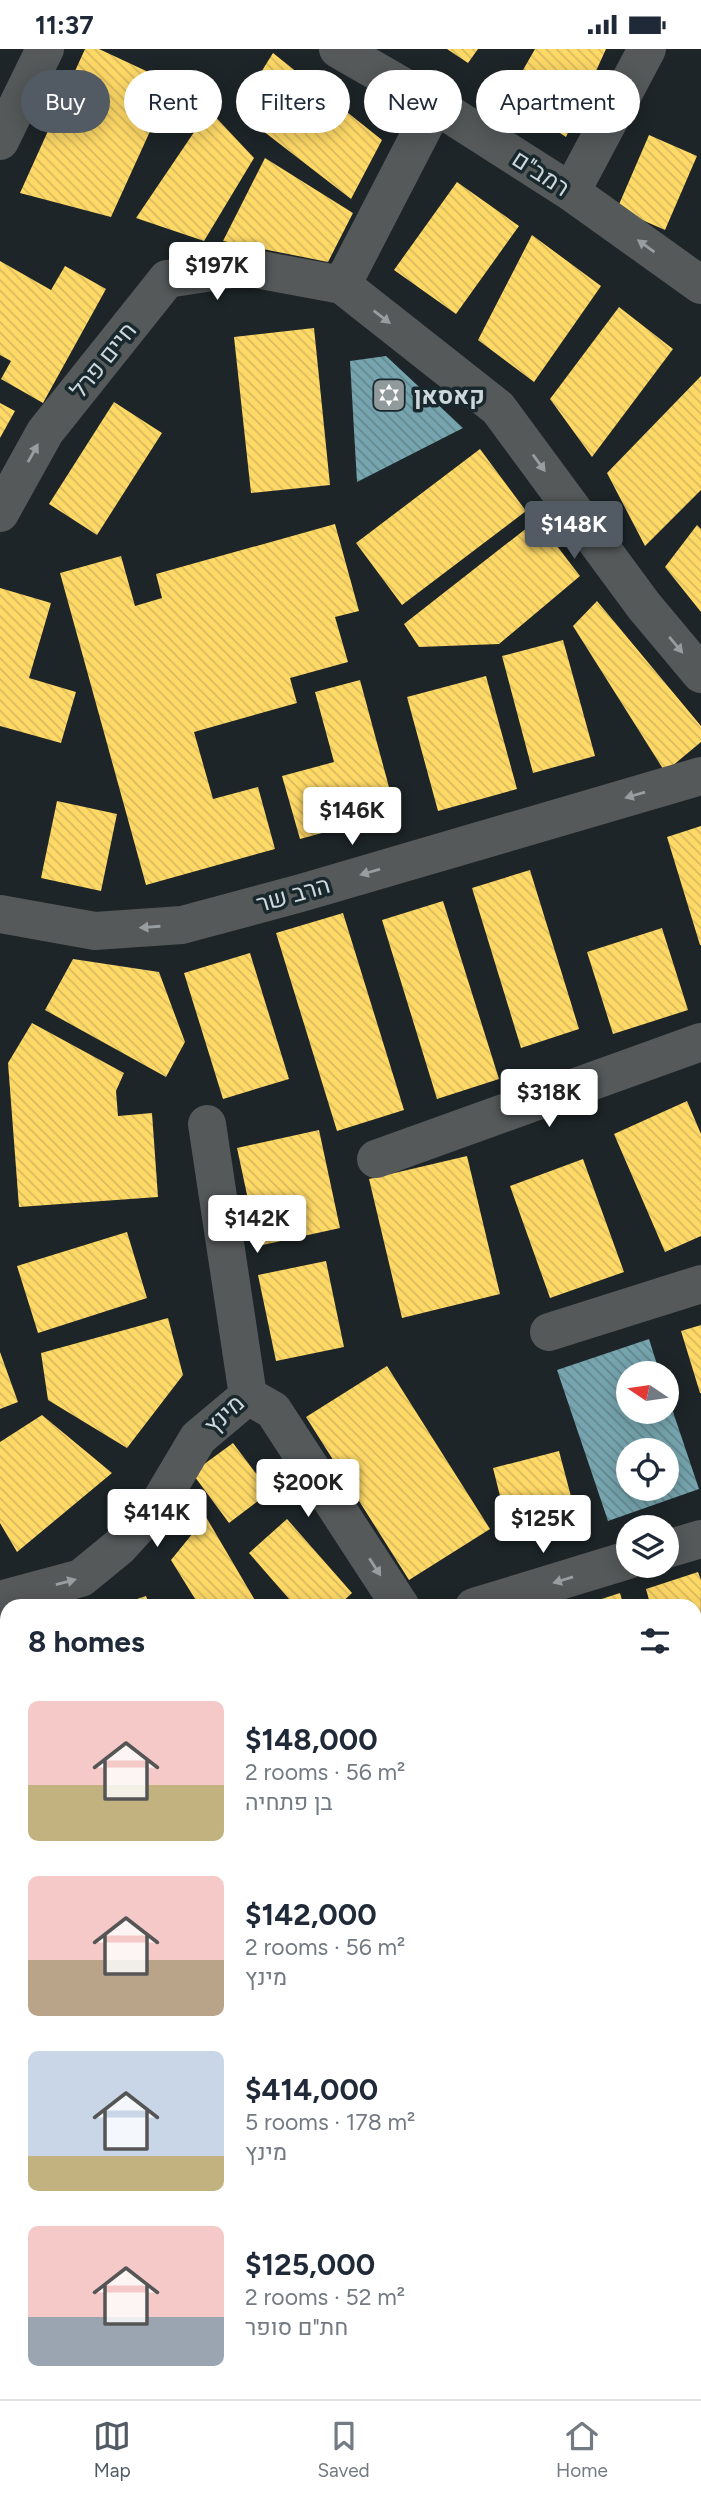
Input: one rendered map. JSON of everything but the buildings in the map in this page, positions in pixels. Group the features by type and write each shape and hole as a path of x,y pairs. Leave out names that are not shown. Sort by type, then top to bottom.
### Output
{"street":[{"path":"0,141 45,49"},
{"name":"רמב\"ם","path":"338,49 374,70"},
{"path":"571,192 647,49"},
{"name":"רמב\"ם","path":"462,122 571,192 701,285"},
{"path":"342,285 421,133"},
{"name":"חיים פרל","path":"0,513 45,432 167,279 245,267 342,285 498,408 644,606 701,674"},
{"name":"הרב שר","path":"0,914 95,930 182,925 701,776"},
{"path":"376,1159 701,1042"},
{"name":"מינץ","path":"4,1599 81,1578 119,1547 160,1502 198,1438 248,1396 207,1123"},
{"path":"549,1332 701,1284"},
{"path":"248,1396 273,1410 396,1599"},
{"path":"679,1545 701,1539"},
{"path":"500,1599 616,1564"}],"place":[{"name":"קאסאן","path":"389,395"}]}
